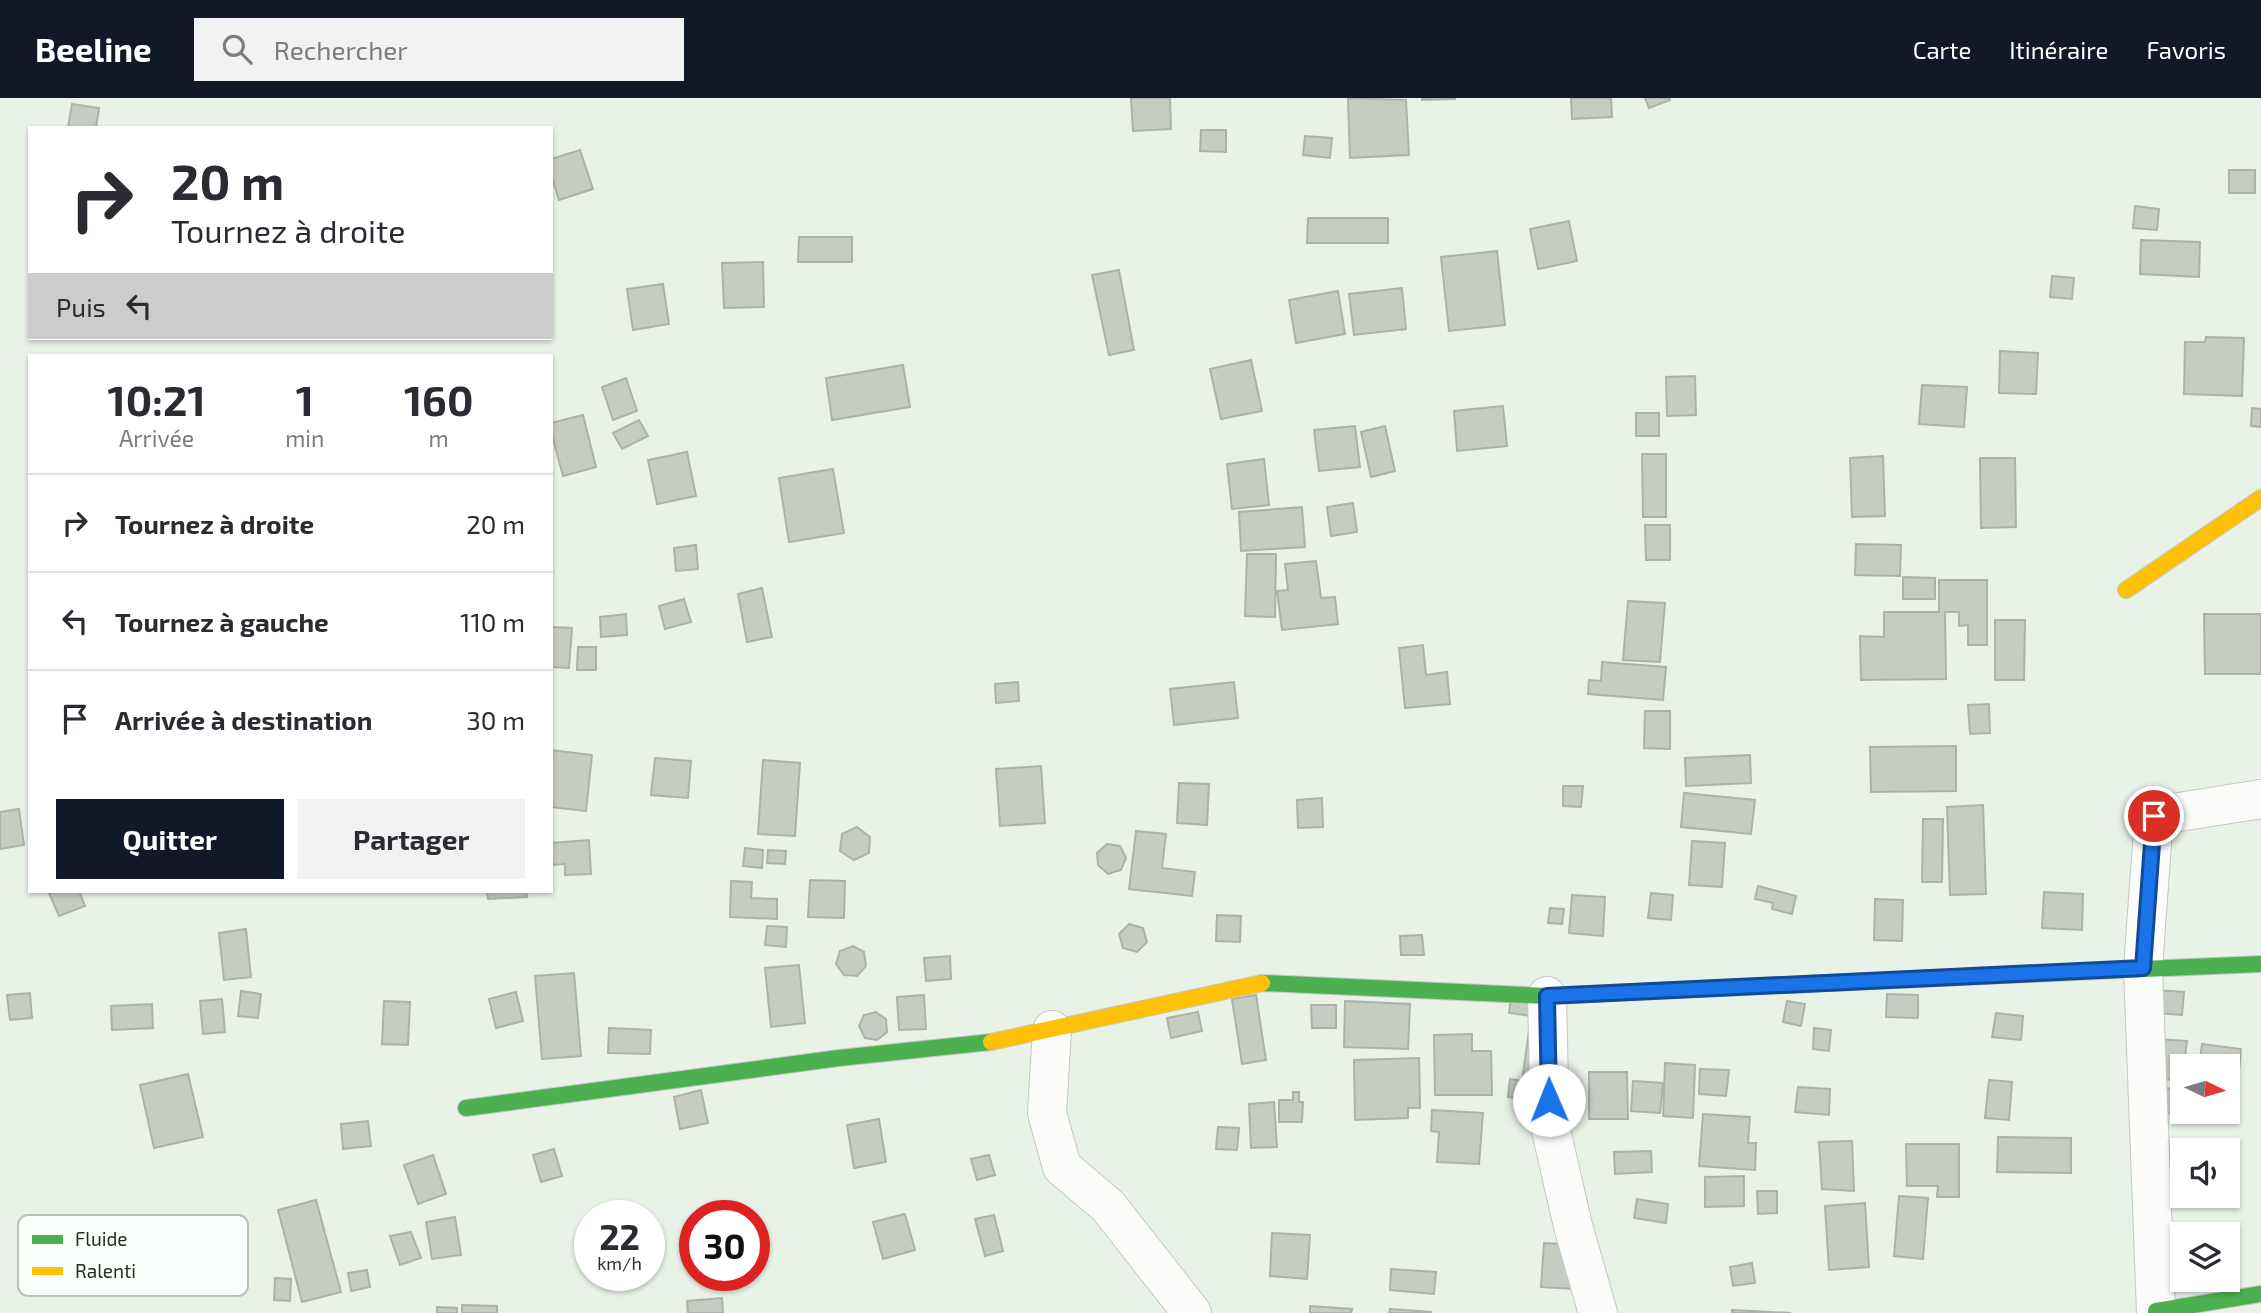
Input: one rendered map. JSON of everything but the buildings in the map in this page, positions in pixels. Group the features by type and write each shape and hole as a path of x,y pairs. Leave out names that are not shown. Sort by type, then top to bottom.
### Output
{"street":[{"path":"2126,590 2261,498"},
{"path":"2261,799 2154,816 2143,968 2156,1312 2261,1294"},
{"path":"467,1108 839,1058 1004,1041 1267,982 1547,996 2261,964"},
{"path":"1547,996 1550,1126 1573,1226 1598,1313"},
{"path":"1052,1030 1047,1113 1062,1167 1108,1206 1192,1313"}],"traffic: fast":[{"path":"2097,971 2261,964"},
{"path":"1262,983 1547,996 1739,987"},
{"path":"466,1108 839,1058 991,1042"},
{"path":"2156,1311 2261,1294"}],"traffic: slow":[{"path":"2126,590 2261,498"},
{"path":"1739,987 2097,971"},
{"path":"991,1042 1262,983"}],"route":[{"path":"1549,1100 1547,996 2143,968 2154,816"}]}
